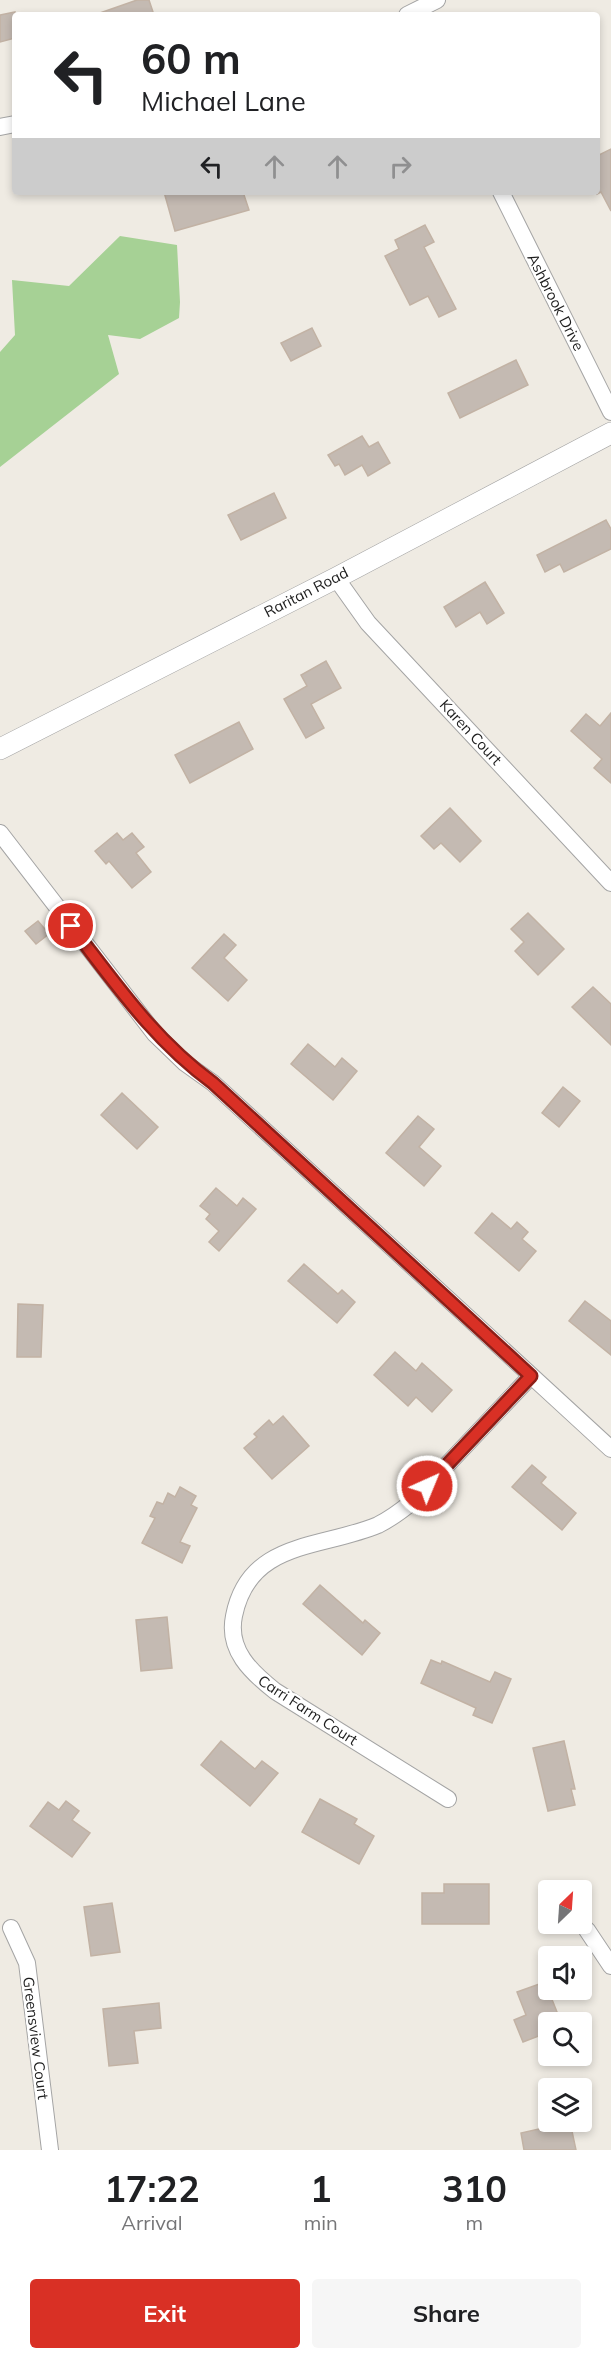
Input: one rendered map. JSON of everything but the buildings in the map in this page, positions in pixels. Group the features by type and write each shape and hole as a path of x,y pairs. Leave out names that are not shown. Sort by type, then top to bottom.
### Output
{"street":[{"path":"408,11 437,0"},
{"name":"Ashbrook Drive","path":"502,195 611,412"},
{"name":"Raritan Road","path":"0,749 336,578 611,432"},
{"name":"Karen Court","path":"336,578 368,623 611,883"},
{"path":"0,833 155,1034 185,1063 213,1083 611,1449"},
{"name":"Carri Farm Court","path":"448,1799 275,1691 254,1674 241,1658 234,1642 231,1626 241,1592 250,1578 263,1566 281,1554 361,1530 396,1515 412,1502 531,1376"},
{"name":"Greensview Court","path":"11,1929 27,1964 50,2150"},
{"path":"590,1934 611,1966"}],"green space":[{"path":"120,236 177,245 179,318 140,339 108,335 119,374 0,467 0,352 15,335 12,280 69,286"}],"route":[{"path":"71,926 155,1034 185,1063 213,1083 531,1376 427,1486"}]}
